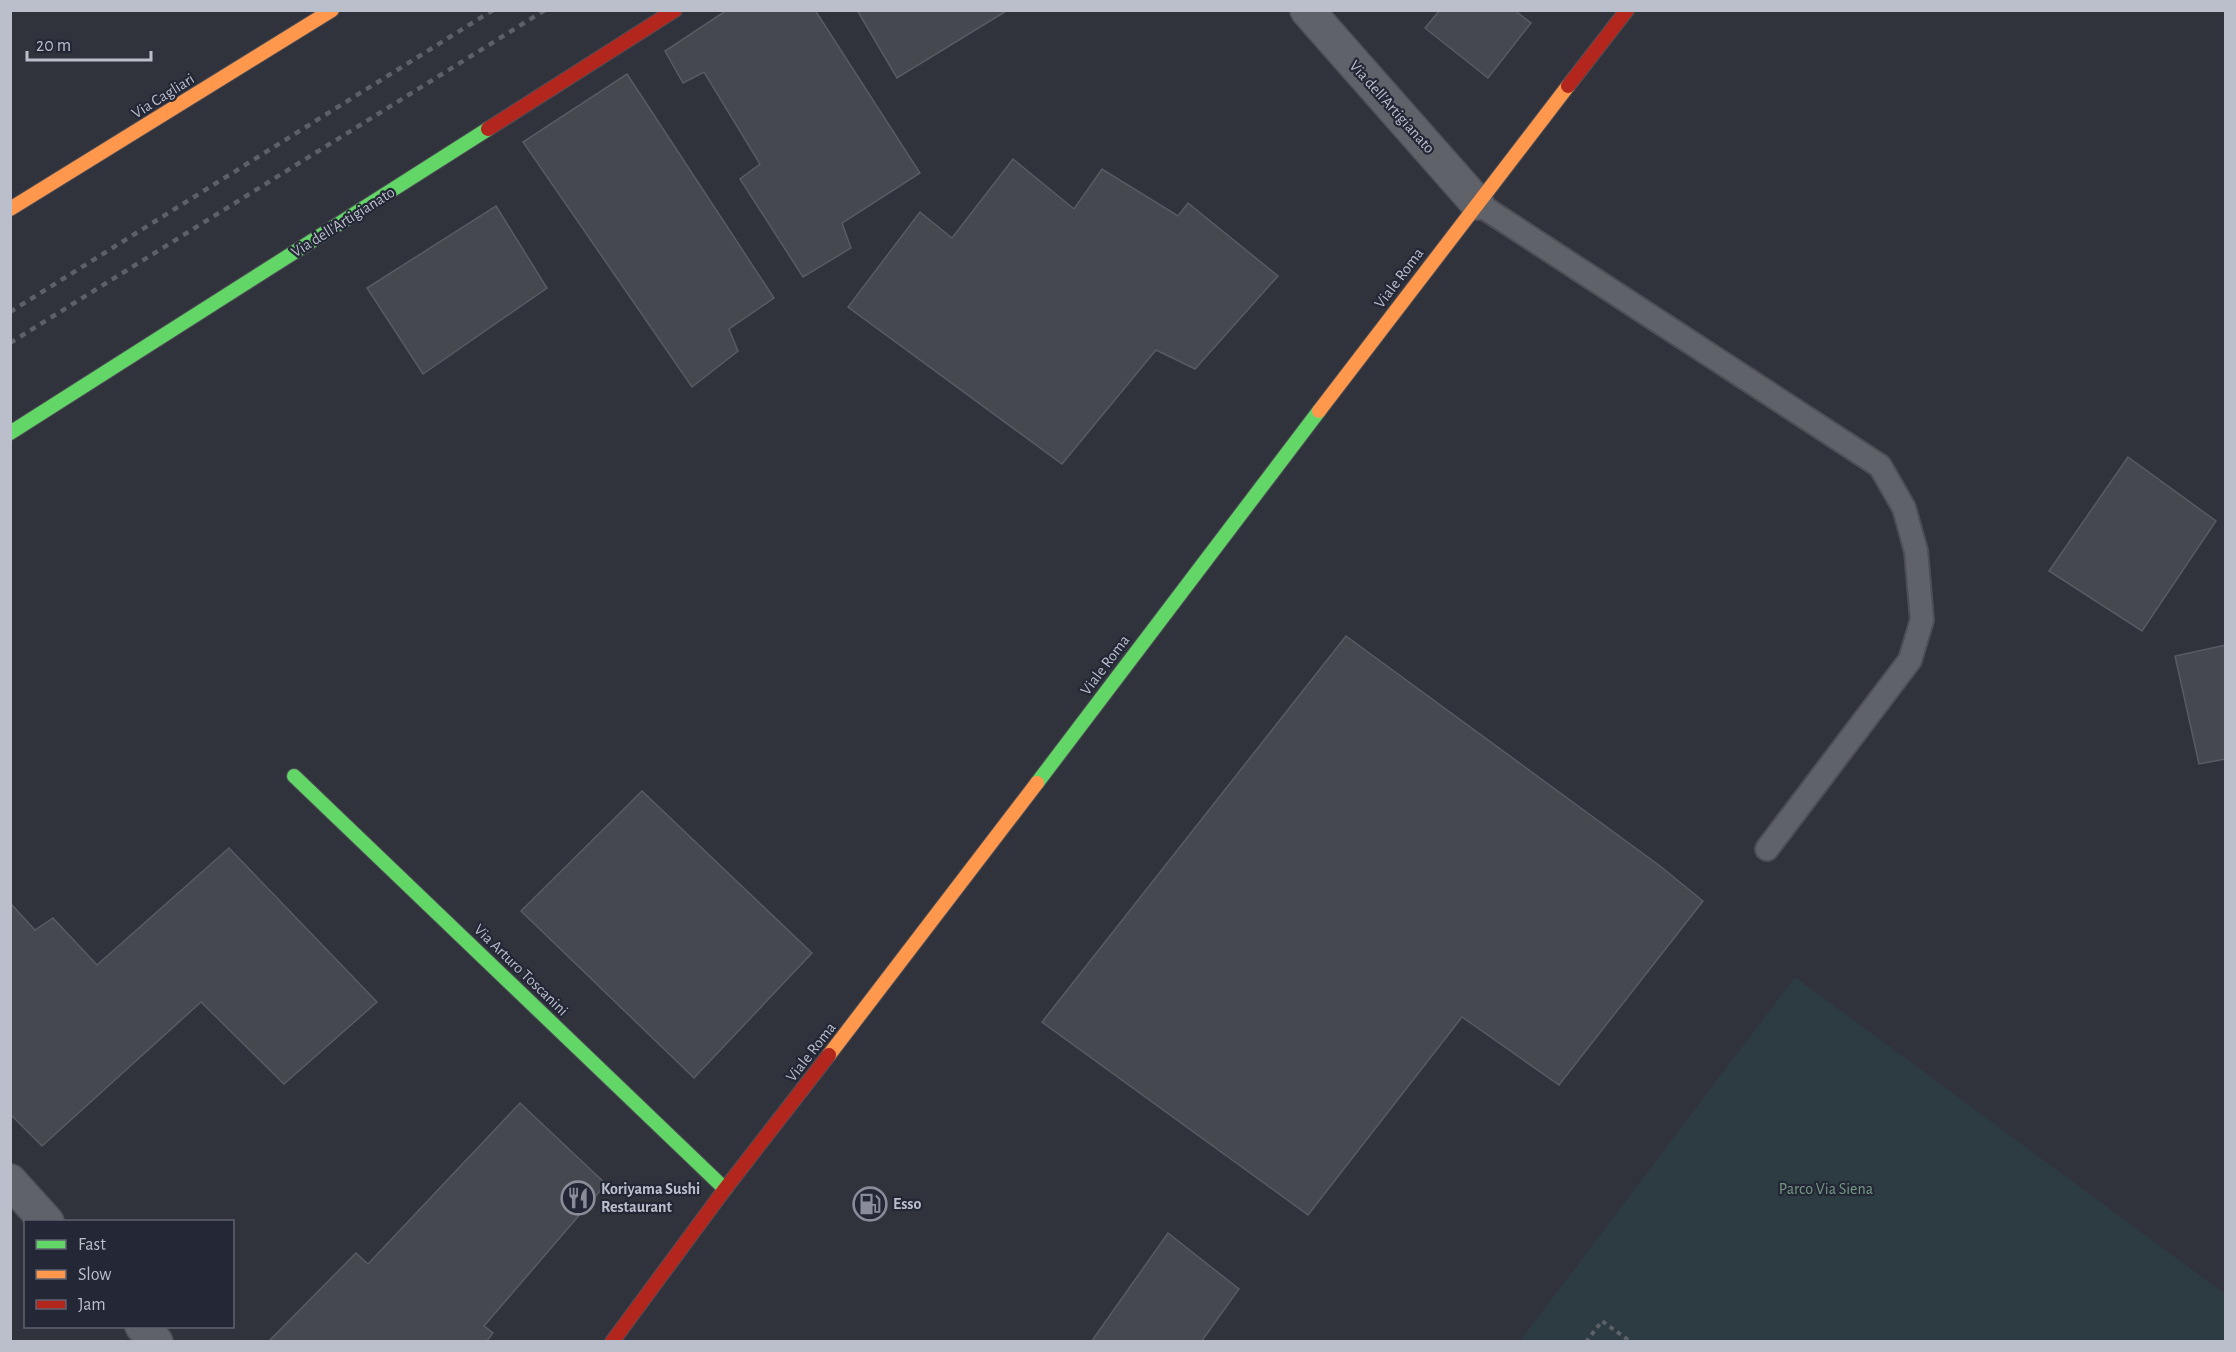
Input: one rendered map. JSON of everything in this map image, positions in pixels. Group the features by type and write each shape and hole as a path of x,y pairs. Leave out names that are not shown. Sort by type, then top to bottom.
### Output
{"street":[{"name":"Via Cagliari","path":"10,209 332,10"},
{"name":"Via dell'Artigianato","path":"10,432 675,10"},
{"name":"Via dell'Artigianato","path":"1307,10 1477,203"},
{"name":"Viale Roma","path":"612,1341 725,1189 906,956 1477,203 1627,10"},
{"name":"Via Arturo Toscanini","path":"294,776 725,1189"},
{"path":"10,1181 46,1220"},
{"path":"144,1328 156,1341"}],"lane":[{"path":"1477,203 1880,466 1904,508 1916,552 1922,620 1910,660 1767,849"}],"path":[{"path":"1586,1341 1602,1321 1631,1341"}],"green space":[{"name":"Parco Via Siena","path":"1795,977 2225,1294 2225,1341 1520,1341"}],"building":[{"path":"727,10 815,10 920,173 842,223 851,248 803,277 740,179 760,164 704,72 683,83 665,51"},
{"path":"857,10 1008,10 897,78"},
{"path":"1440,10 1514,10 1531,23 1488,78 1425,28"},
{"path":"627,74 774,298 729,329 738,351 692,387 523,142"},
{"path":"1013,159 1074,209 1102,169 1178,216 1188,203 1278,276 1195,369 1156,350 1062,464 848,307 920,212 952,238"},
{"path":"496,206 547,288 423,374 367,288"},
{"path":"2128,457 2216,521 2142,631 2049,571"},
{"path":"1346,636 1660,866 1703,901 1559,1085 1462,1017 1308,1215 1042,1022"},
{"path":"2226,645 2226,759 2199,764 2175,656"},
{"path":"642,791 812,953 694,1078 521,911"},
{"path":"229,848 377,1002 284,1084 201,1002 42,1146 10,1114 10,903 35,930 53,918 97,965"},
{"path":"520,1103 606,1184 484,1326 493,1333 486,1342 268,1342 356,1253 368,1264"},
{"path":"1168,1233 1239,1289 1201,1342 1091,1342"}],"railway":[{"path":"10,312 493,10"},
{"path":"10,343 545,10"}],"traffic: fast":[{"path":"10,433 488,129"},
{"path":"1037,783 1319,411"},
{"path":"294,776 725,1189"}],"traffic: slow":[{"path":"10,209 332,10"},
{"path":"1319,411 1568,86"},
{"path":"829,1055 1037,783"}],"traffic: jam":[{"path":"488,129 675,10"},
{"path":"1568,86 1627,10"},
{"path":"612,1342 725,1189 829,1055"}],"place":[{"name":"Koriyama Sushi Restaurant","path":"578,1198"},
{"name":"Esso","path":"870,1204"}]}
